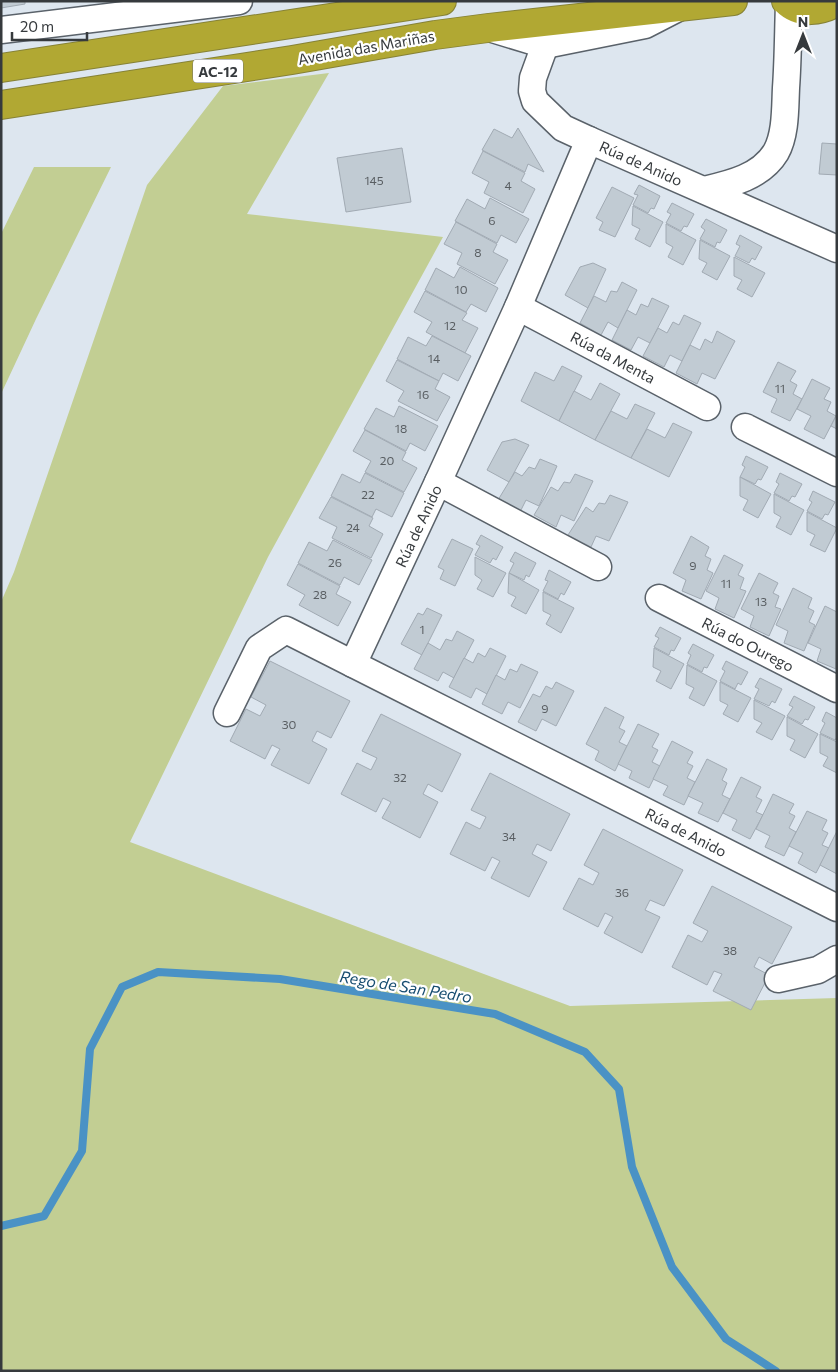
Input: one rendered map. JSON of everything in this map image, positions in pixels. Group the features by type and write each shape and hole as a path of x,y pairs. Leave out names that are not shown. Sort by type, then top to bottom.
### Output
{"highway":[{"name":"Avenida das Mariñas","path":"1,105 488,28 733,1"},
{"name":"AC-12","path":"1,68 438,2"},
{"path":"787,3 806,10 818,10 829,7 837,2"}],"street":[{"path":"1,30 239,1"},
{"path":"408,1 438,2"},
{"path":"704,190 741,180 755,172 775,153 780,142 785,107 787,3"},
{"path":"488,28 545,45 646,26 681,6"},
{"path":"545,45 533,78 532,91 535,101 563,128 589,140"},
{"name":"Rúa de Anido","path":"837,249 589,140 518,307 353,664 837,908"},
{"name":"Rúa da Menta","path":"518,307 707,407"},
{"path":"745,427 837,473"},
{"path":"438,482 598,567"},
{"name":"Rúa do Ourego","path":"658,598 837,689"},
{"path":"227,713 260,648 286,630 353,664"},
{"path":"778,979 818,970 837,959"}],"green space":[{"path":"329,73 247,214 443,237 268,557 130,842 570,1006 837,998 837,1371 1,1371 1,602 14,572 147,185 223,86"},
{"path":"34,167 111,167 1,394 1,234"}],"building":[{"path":"1,1 25,1 25,4 1,8"},
{"path":"518,128 544,172 528,164 525,172 482,150 494,129 512,138"},
{"path":"822,143 837,144 837,175 819,174"},
{"path":"402,148 411,202 346,212 337,158"},
{"path":"483,151 525,173 521,181 535,189 523,213 484,193 489,182 472,173"},
{"path":"639,185 660,196 654,209 651,208 648,213 633,205 638,195 634,194"},
{"path":"612,187 634,198 615,237 599,230 603,222 596,218"},
{"path":"490,198 529,219 516,243 501,235 497,243 455,221 467,199 485,209"},
{"path":"672,203 694,214 687,227 684,226 681,231 666,223 671,214 667,212"},
{"path":"633,206 663,222 650,247 635,239 640,229 632,225"},
{"path":"706,219 727,230 720,243 717,242 715,247 700,239 705,230 701,227"},
{"path":"456,222 497,244 493,252 508,260 495,284 457,264 462,253 444,244"},
{"path":"666,224 696,240 683,265 668,257 673,247 666,243"},
{"path":"740,235 762,247 755,260 752,258 749,263 735,256 740,246 736,244"},
{"path":"700,240 730,256 717,280 702,272 707,263 699,259"},
{"path":"734,257 765,273 752,297 737,289 742,280 734,276"},
{"path":"593,263 606,269 588,308 565,295 580,267"},
{"path":"460,267 498,288 486,312 471,304 466,312 425,290 436,268 454,278"},
{"path":"622,282 637,290 618,328 608,322 601,335 580,323 594,296 606,302 611,291 617,292"},
{"path":"425,291 467,313 462,320 478,328 465,353 426,332 432,322 414,312"},
{"path":"652,298 669,306 650,343 638,337 631,350 612,340 627,310 636,315 641,304 648,307"},
{"path":"684,315 701,323 682,361 670,355 664,367 643,356 658,328 667,333 673,322 679,325"},
{"path":"717,331 735,341 715,379 702,373 697,384 676,373 690,345 700,350 705,339 712,343"},
{"path":"432,336 471,356 458,381 443,373 439,381 397,359 408,337 426,346"},
{"path":"397,360 439,381 435,389 450,397 437,421 398,401 404,391 386,381"},
{"path":"778,362 796,371 790,381 797,385 793,394 802,399 790,421 771,412 777,399 763,392"},
{"path":"562,366 582,376 559,421 521,401 535,372 554,381"},
{"path":"812,379 830,388 824,399 831,402 827,411 836,416 824,439 804,429 811,416 797,409"},
{"path":"600,383 620,394 595,440 559,421 574,391 591,400"},
{"path":"635,404 655,413 631,458 595,440 611,411 627,419"},
{"path":"399,406 438,426 425,451 410,443 406,451 364,429 376,408 394,417"},
{"path":"837,414 837,429 831,426"},
{"path":"673,423 692,432 669,477 631,458 647,429 665,438"},
{"path":"365,430 406,452 402,460 417,468 404,492 365,472 371,461 353,451"},
{"path":"515,439 529,445 509,482 487,470 502,442"},
{"path":"746,456 768,467 761,480 758,479 755,484 740,477 745,467 742,465"},
{"path":"540,459 557,466 539,506 526,500 520,512 498,500 515,472 522,476 529,467 535,469"},
{"path":"365,473 404,493 392,517 376,509 372,517 331,496 342,474 360,483"},
{"path":"780,473 802,484 795,497 792,496 789,501 774,493 779,484 776,482"},
{"path":"575,474 593,481 574,521 561,515 556,527 534,515 551,487 558,491 564,482 570,483"},
{"path":"740,477 771,494 758,518 743,510 748,500 740,496"},
{"path":"813,491 835,502 828,515 825,514 822,519 807,511 812,502 809,500"},
{"path":"774,494 804,510 791,535 776,527 781,517 774,513"},
{"path":"610,495 628,502 609,541 596,536 591,547 568,535 586,507 593,512 599,503 605,504"},
{"path":"331,497 373,518 369,526 383,534 371,558 332,538 337,527 319,518"},
{"path":"807,512 837,528 825,552 810,545 815,535 807,531"},
{"path":"481,535 503,547 496,560 493,558 490,563 475,555 480,546 476,544"},
{"path":"691,536 709,547 705,556 711,559 707,570 713,573 701,599 682,591 686,580 673,573"},
{"path":"452,539 473,549 455,586 440,579 444,570 438,567"},
{"path":"333,540 372,560 359,585 344,577 340,585 298,563 309,542 327,551"},
{"path":"515,552 536,563 529,577 526,575 524,580 509,573 514,563 510,561"},
{"path":"724,555 743,565 738,575 744,578 740,589 746,591 734,618 715,609 719,598 706,591"},
{"path":"475,557 506,573 493,597 477,589 482,580 475,575"},
{"path":"298,564 340,586 336,594 351,602 338,626 299,605 305,595 287,585"},
{"path":"549,570 571,582 564,595 561,593 558,599 543,591 548,581 545,580"},
{"path":"509,573 539,590 526,614 511,606 516,597 508,593"},
{"path":"759,573 778,583 773,593 779,596 775,607 781,609 769,636 750,627 754,616 741,609"},
{"path":"793,588 812,598 808,608 814,611 809,622 815,625 804,651 784,643 788,631 776,625"},
{"path":"543,592 574,608 561,633 546,624 551,615 543,611"},
{"path":"825,606 837,612 836,669 817,661 821,649 808,643"},
{"path":"427,608 442,615 422,655 401,644 418,613 423,615"},
{"path":"660,627 681,638 674,651 671,650 669,655 654,647 659,638 655,636"},
{"path":"457,631 474,640 454,678 443,672 438,681 414,669 428,643 440,650 446,639 452,641"},
{"path":"693,644 714,655 707,668 704,667 702,672 687,664 691,655 688,653"},
{"path":"490,648 506,656 487,694 476,688 471,698 449,687 464,658 473,663 478,653 485,657"},
{"path":"654,648 684,664 671,689 656,681 661,671 653,667"},
{"path":"270,661 350,701 331,738 317,731 312,741 327,749 309,784 271,765 280,749 272,745 265,759 230,741 246,709 260,716 266,705 251,697"},
{"path":"726,661 748,672 741,685 738,683 735,689 720,681 725,671 722,669"},
{"path":"521,664 538,672 520,708 508,702 502,714 482,704 496,675 505,680 510,669 517,672"},
{"path":"687,665 717,681 704,706 689,698 694,688 686,684"},
{"path":"760,678 782,689 775,703 772,701 769,706 754,699 759,689 755,687"},
{"path":"556,682 574,691 556,726 542,719 536,731 518,722 533,694 540,697 546,686 552,689"},
{"path":"720,682 751,698 738,722 723,714 728,705 720,701"},
{"path":"794,696 815,707 808,720 805,719 802,724 787,716 793,707 789,705"},
{"path":"754,700 785,716 772,740 756,732 762,723 754,719"},
{"path":"605,707 624,717 619,728 625,731 619,742 627,746 615,771 595,760 599,751 586,744"},
{"path":"826,712 837,718 837,737 835,740 820,733 825,723 822,721"},
{"path":"381,714 461,754 442,792 428,784 423,794 438,802 420,838 382,818 391,802 383,798 376,812 341,794 357,763 371,770 377,758 362,751"},
{"path":"787,717 818,734 805,758 790,750 795,740 787,736"},
{"path":"638,724 659,734 652,747 658,750 652,762 660,766 649,788 629,778 632,771 618,764"},
{"path":"820,734 837,742 837,773 823,766 828,757 820,753"},
{"path":"672,741 693,752 687,763 693,766 687,778 695,782 684,805 663,795 668,786 653,779"},
{"path":"707,759 727,769 722,780 727,783 722,795 730,799 718,822 698,813 703,803 688,796"},
{"path":"490,773 570,814 551,851 537,844 532,854 547,862 529,897 491,878 500,861 492,857 485,871 450,854 466,822 480,829 486,817 471,810"},
{"path":"741,777 761,787 756,797 762,800 756,812 763,815 750,839 732,830 737,820 723,813"},
{"path":"773,794 794,804 789,813 795,816 789,828 796,832 784,856 765,847 770,836 756,829"},
{"path":"807,811 827,820 822,830 828,833 822,845 829,848 816,873 798,863 803,853 789,846"},
{"path":"603,829 683,870 664,906 650,900 645,910 660,917 642,953 604,933 613,917 605,913 598,927 563,909 579,878 593,885 599,873 584,865"},
{"path":"837,831 837,874 820,865"},
{"path":"712,886 792,927 772,964 759,957 754,967 769,975 751,1010 713,991 722,974 714,971 707,985 672,967 688,935 702,942 708,931 693,923"}],"waterway":[{"name":"Rego de San Pedro","path":"1,1226 44,1216 82,1151 90,1049 122,987 158,972 280,979 495,1014 585,1052 619,1089 632,1167 672,1267 726,1339 776,1371"}]}
